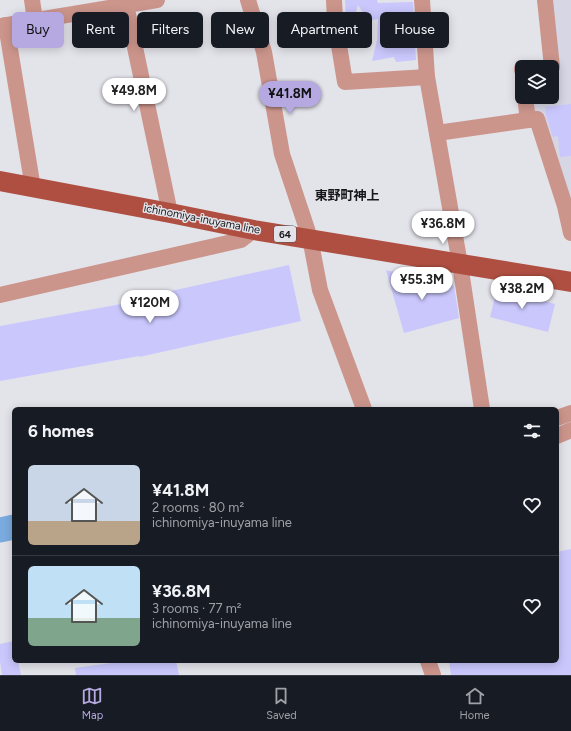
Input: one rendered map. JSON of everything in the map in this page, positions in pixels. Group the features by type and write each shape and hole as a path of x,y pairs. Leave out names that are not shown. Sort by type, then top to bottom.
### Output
{"main road":[{"name":"ichinomiya-inuyama line","path":"0,181 254,230 571,282"}],"street":[{"path":"32,0 34,12"},
{"path":"64,15 126,3 157,0"},
{"path":"248,0 264,52 282,154 310,238 320,290 363,407"},
{"path":"334,0 335,21 345,82 427,77"},
{"path":"422,0 427,77 460,264 482,407"},
{"path":"545,0 551,60"},
{"path":"126,3 170,213"},
{"path":"3,26 33,188"},
{"path":"526,104 528,120"},
{"path":"437,133 537,119 565,206 571,233"},
{"path":"0,295 241,240 254,230"},
{"path":"559,417 571,413"},
{"path":"559,435 571,430"},
{"path":"429,663 432,675"}],"shaded area":[{"path":"548,0 571,0 571,214 532,115 530,104 559,104 559,60 551,60"}],"building":[{"path":"345,0 377,0 378,3 413,2 414,12 380,12 380,48 415,48 416,60 396,62 394,57 372,61 377,40 378,19 372,20 372,12 362,12 358,5 356,12 346,12"},
{"path":"571,104 571,156 560,157 558,136 553,137 546,116 545,107"},
{"path":"289,265 301,321 139,357 0,381 0,326 127,303 126,301"},
{"path":"386,270 454,286 459,318 404,333"},
{"path":"497,289 555,304 548,332 490,317"},
{"path":"571,549 571,675 451,675 449,663 559,663 559,552"},
{"path":"12,641 12,663 18,663 21,675 2,675 0,644"},
{"path":"111,663 176,663 179,675 76,675 75,668"}],"waterway":[{"path":"0,530 12,527"}],"district":[{"name":"東野町神上","path":"347,195"}]}
